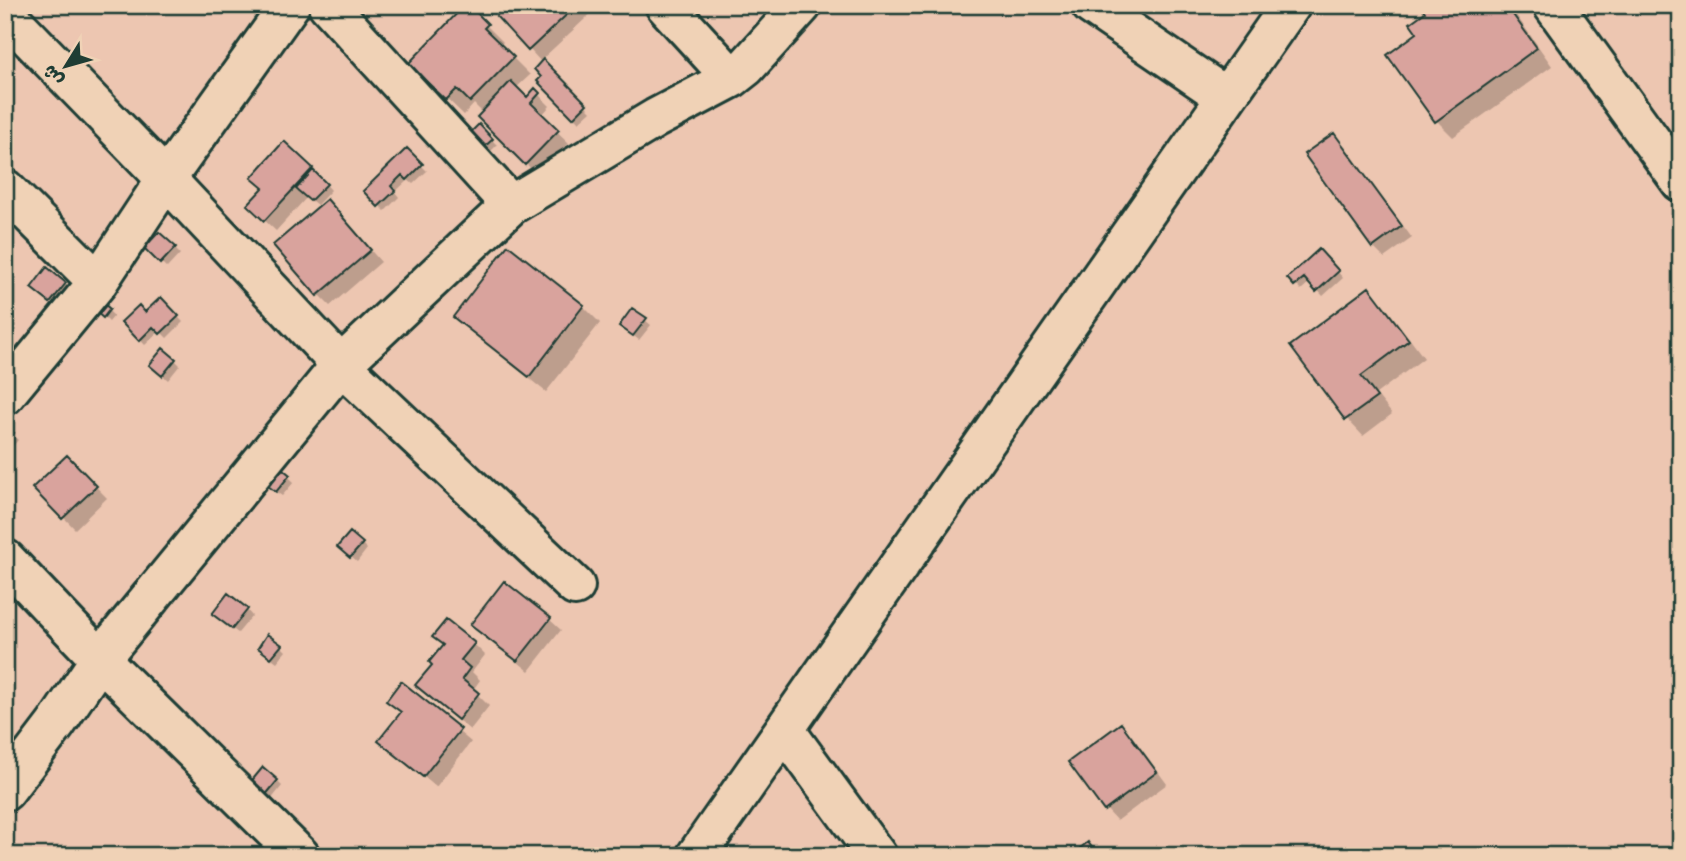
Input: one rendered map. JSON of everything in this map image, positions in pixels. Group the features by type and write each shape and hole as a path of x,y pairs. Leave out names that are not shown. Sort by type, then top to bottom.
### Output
{"street":[{"path":"5,396 99,282 166,179 290,5"},
{"path":"328,5 511,205"},
{"path":"665,5 732,78"},
{"path":"5,791 56,724 100,659 341,365 511,205 656,118 732,78 746,67 802,5"},
{"path":"1091,5 1226,97"},
{"path":"696,856 1291,5"},
{"path":"1553,5 1681,182"},
{"path":"5,13 341,365 575,586"},
{"path":"5,189 99,282"},
{"path":"5,559 100,659 300,856"},
{"path":"785,730 877,856"}],"building":[{"path":"465,5 469,5 488,24 484,28 514,57 470,102 457,89 446,100 408,64"},
{"path":"507,5 577,5 528,51 496,16"},
{"path":"1420,5 1506,5 1537,48 1435,122 1387,55 1417,33 1410,23 1425,12"},
{"path":"543,59 587,104 573,118 537,81 541,77 534,69"},
{"path":"511,81 527,97 535,88 540,93 531,103 559,130 525,165 477,117"},
{"path":"479,124 493,139 482,149 468,135"},
{"path":"1334,133 1402,226 1372,248 1304,154"},
{"path":"284,141 313,168 264,221 247,205 263,188 251,178"},
{"path":"407,148 423,164 407,180 402,175 391,186 395,191 378,207 363,191"},
{"path":"313,170 327,184 310,201 296,189"},
{"path":"327,199 371,250 317,296 273,245"},
{"path":"159,232 176,247 160,264 144,248"},
{"path":"508,245 584,305 529,377 453,317"},
{"path":"1319,249 1339,271 1316,292 1304,278 1294,286 1287,278"},
{"path":"47,267 66,283 50,303 31,288"},
{"path":"1369,287 1409,340 1361,376 1377,397 1345,420 1290,346"},
{"path":"161,297 179,316 160,334 153,327 139,341 121,322 139,305 145,312"},
{"path":"103,303 110,309 103,318 95,311"},
{"path":"632,308 647,318 633,336 619,326"},
{"path":"163,348 176,359 162,376 149,365"},
{"path":"5,427 14,433 5,443"},
{"path":"67,455 97,486 62,519 32,488"},
{"path":"278,465 290,475 276,492 264,483"},
{"path":"350,532 363,543 350,558 337,547"},
{"path":"504,581 551,618 517,661 470,625"},
{"path":"228,593 248,609 232,629 212,614"},
{"path":"446,620 475,643 461,660 470,668 462,679 479,693 458,720 415,685 432,665 429,662 443,645 432,637"},
{"path":"267,634 282,645 271,658 258,648"},
{"path":"401,681 461,729 423,777 378,741 401,712 386,701"},
{"path":"1121,723 1157,772 1104,811 1068,762"},
{"path":"263,767 278,780 264,797 249,784"},
{"path":"1088,842 1098,856 1070,856"}]}
